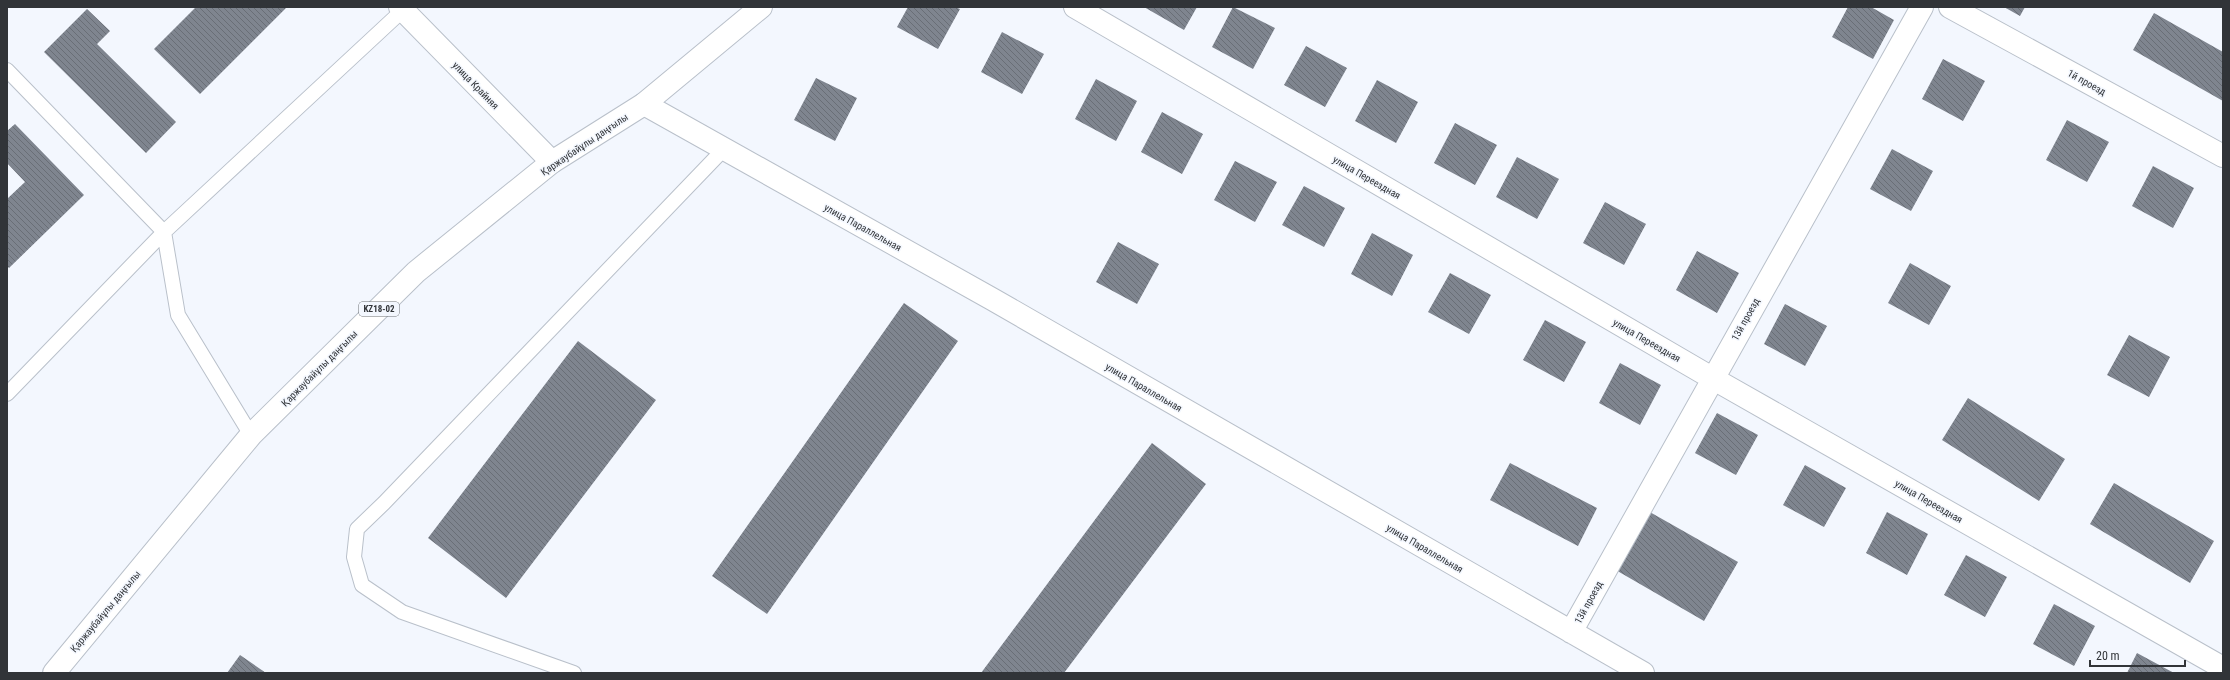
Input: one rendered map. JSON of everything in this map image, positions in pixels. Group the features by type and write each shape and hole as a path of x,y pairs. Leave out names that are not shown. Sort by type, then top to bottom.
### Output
{"main road":[{"name":"Қаржаубайұлы даңғылы","path":"54,673 251,435 416,272 552,162 644,104 761,7"},
{"name":"улица Переездная","path":"1075,7 1712,378 2223,668"},
{"name":"13й проезд","path":"1571,632 1712,378 1922,7"},
{"name":"1й проезд","path":"1950,7 2223,156"},
{"name":"улица Крайняя","path":"401,9 552,162"},
{"name":"улица Параллельная","path":"644,104 985,295 1643,673"}],"lane":[{"path":"7,394 164,232 401,9"},
{"path":"7,70 164,232 178,315 251,435"},
{"path":"574,673 402,612 362,585 354,557 357,529 384,503 724,149"}],"building":[{"path":"196,7 287,7 200,94 154,49"},
{"path":"908,7 955,7 960,9 938,49 897,27"},
{"path":"1144,7 1197,7 1184,30"},
{"path":"1233,7 1275,28 1253,69 1212,47"},
{"path":"1848,7 1871,7 1894,20 1873,59 1832,37"},
{"path":"2004,7 2025,7 2020,16"},
{"path":"87,9 110,31 97,44 176,122 146,153 44,52"},
{"path":"2154,13 2223,52 2223,101 2133,50"},
{"path":"1002,32 1044,54 1022,94 981,72"},
{"path":"1306,46 1347,68 1325,107 1284,85"},
{"path":"1943,59 1985,81 1963,121 1922,99"},
{"path":"816,78 857,98 835,141 794,120"},
{"path":"1096,79 1137,101 1116,141 1075,119"},
{"path":"1377,80 1418,102 1396,143 1355,121"},
{"path":"1162,112 1203,134 1182,174 1141,152"},
{"path":"2067,120 2109,142 2087,182 2046,160"},
{"path":"1455,123 1497,145 1475,185 1434,163"},
{"path":"15,124 84,195 9,268 7,266 7,199 25,182 7,163 7,131"},
{"path":"1892,149 1933,171 1911,211 1870,189"},
{"path":"1517,157 1559,179 1537,219 1496,197"},
{"path":"1235,161 1277,182 1255,222 1214,200"},
{"path":"2153,166 2194,188 2173,228 2132,206"},
{"path":"1304,186 1345,208 1324,247 1282,225"},
{"path":"1605,202 1646,224 1624,265 1583,243"},
{"path":"1372,233 1413,255 1392,296 1351,274"},
{"path":"1118,242 1159,264 1137,304 1096,282"},
{"path":"1697,251 1739,273 1717,313 1676,290"},
{"path":"1910,263 1951,286 1929,325 1888,303"},
{"path":"1450,273 1491,295 1469,334 1428,312"},
{"path":"904,303 958,341 767,614 712,576"},
{"path":"1785,304 1827,326 1805,366 1764,344"},
{"path":"1545,320 1586,342 1564,382 1523,360"},
{"path":"2129,335 2170,357 2149,397 2107,375"},
{"path":"578,341 656,400 506,598 428,538"},
{"path":"1620,363 1661,385 1640,425 1599,403"},
{"path":"1968,398 2065,459 2039,501 1942,440"},
{"path":"1717,413 1758,435 1736,475 1695,453"},
{"path":"1152,443 1206,484 1064,673 981,673"},
{"path":"1510,463 1597,508 1578,546 1490,500"},
{"path":"1805,465 1846,488 1824,527 1783,505"},
{"path":"2114,483 2214,541 2190,583 2090,524"},
{"path":"1648,511 1738,562 1704,621 1614,569"},
{"path":"1887,512 1928,534 1907,575 1866,553"},
{"path":"1966,555 2007,577 1985,617 1944,595"},
{"path":"2054,604 2095,626 2074,666 2033,644"},
{"path":"2137,653 2174,673 2127,673"},
{"path":"240,655 266,673 227,673"}]}
